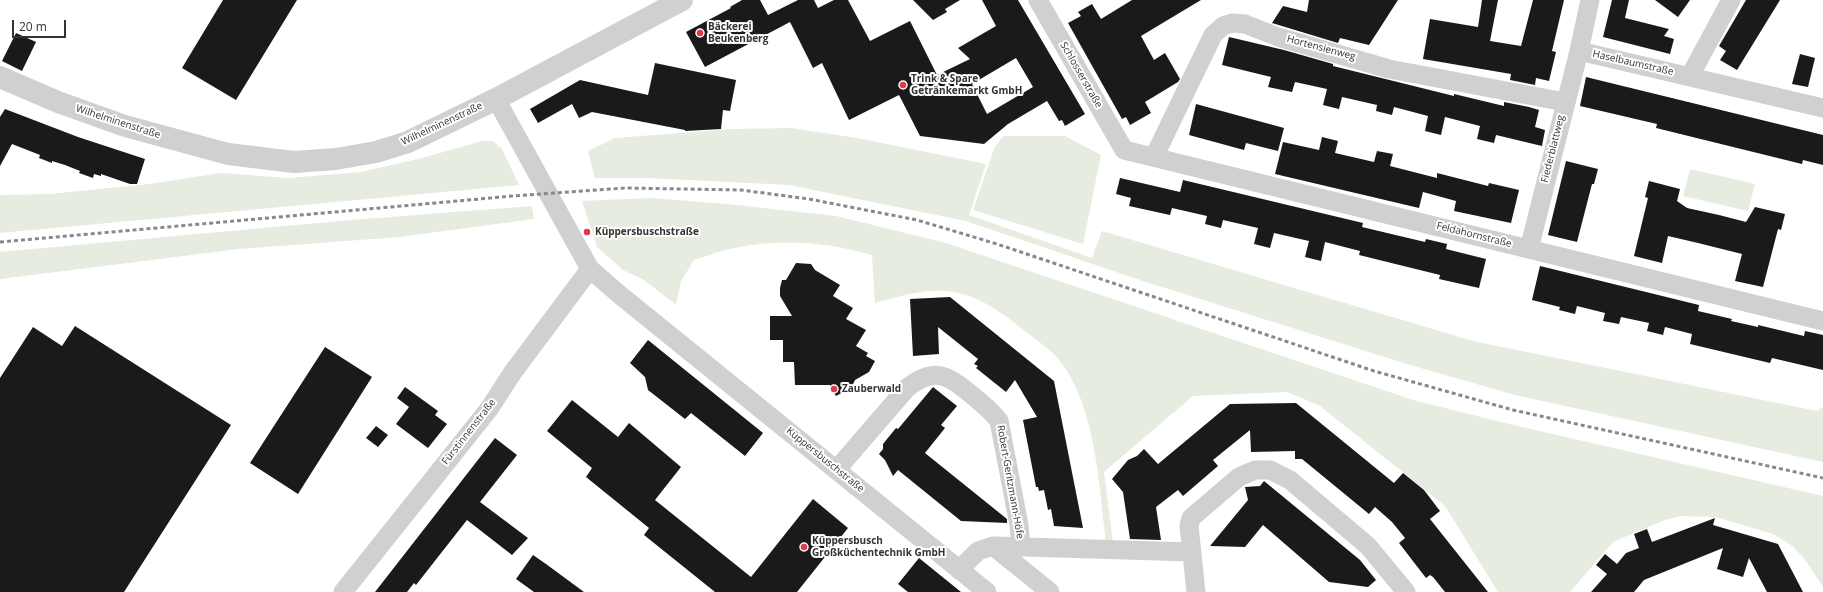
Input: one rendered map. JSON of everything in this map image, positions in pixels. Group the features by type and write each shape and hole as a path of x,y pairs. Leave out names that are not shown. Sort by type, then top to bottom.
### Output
{"street":[{"name":"Wilhelminenstraße","path":"0,77 58,102 125,126 228,154 294,162 336,159 376,152 408,142 496,99 682,0"},
{"name":"Schlosserstraße","path":"1038,0 1124,150"},
{"name":"Haselbaumstraße","path":"1590,0 1579,50 1823,108"},
{"path":"1690,76 1731,0"},
{"name":"Hortensienweg","path":"1154,157 1213,35 1223,26 1232,22 1244,24 1278,36 1389,69 1565,102"},
{"name":"Fiederblattweg","path":"1529,249 1579,50"},
{"name":"Küppersbuschstraße","path":"496,99 590,269 620,295 837,469 987,592"},
{"name":"Feldahornstraße","path":"1124,150 1823,321"},
{"name":"Fürstinnenstraße","path":"343,592 489,409 513,372 590,269"},
{"name":"Robert-Geritzmann-Höfe","path":"837,469 907,388 927,376 935,374 953,379 993,413 999,421 1019,525 1021,547"},
{"path":"1196,592 1189,526 1191,518 1239,477 1255,470 1270,470 1290,480 1368,546 1406,592"},
{"path":"993,546 1050,592"},
{"name":"Robert-Geritzmann-Höfe","path":"959,570 978,551 993,546 1191,552"}],"shaded area":[{"path":"791,128 857,138 986,164 969,215 1092,258 1102,231 1473,341 1817,411 1823,407 1823,462 1515,395 1410,365 1143,281 966,221 789,185 649,178 595,178 588,151 615,138 733,129"},
{"path":"1003,136 1065,136 1101,155 1083,244 973,210 994,149"},
{"path":"482,141 493,141 502,149 519,185 0,233 0,195 50,194 149,184 221,173 288,178 361,172 422,158"},
{"path":"1690,169 1755,184 1748,211 1683,196"},
{"path":"651,198 727,204 836,216 946,243 1413,400 1509,424 1823,496 1823,587 1804,558 1791,545 1773,534 1716,517 1680,516 1665,520 1613,542 1570,592 1498,592 1445,506 1320,406 1287,392 1193,396 1104,472 1113,543 1106,543 1094,448 1089,424 1081,401 1072,380 1056,356 1016,324 981,301 949,291 916,293 875,303 872,255 821,244 787,242 752,245 725,250 694,260 681,281 676,305 644,280 623,270 597,247 582,201"},
{"path":"532,206 534,219 399,237 239,249 0,279 0,252 351,220"}],"building":[{"path":"223,0 297,0 236,100 182,68"},
{"path":"742,0 760,0 768,15 798,0 814,0 818,8 834,0 848,0 870,41 910,21 937,75 970,59 958,48 996,26 982,0 1018,0 1085,114 1065,126 1062,120 1059,121 1047,101 1008,124 984,144 920,136 899,95 849,120 822,63 813,68 790,22 705,67 686,32 731,8 730,7","holes":["1016,58 1033,87 987,114 972,84"]},
{"path":"913,0 960,0 945,9 947,12 933,20"},
{"path":"1132,0 1201,0 1141,36 1154,60 1165,53 1180,79 1178,82 1145,102 1151,113 1130,125 1126,117 1122,119 1068,23 1081,16 1078,12 1092,4 1101,19"},
{"path":"1309,0 1398,0 1369,45 1340,38 1338,43 1272,23 1283,6 1307,12"},
{"path":"1482,0 1498,0 1490,41 1521,46 1533,0 1564,0 1552,51 1556,52 1549,81 1536,78 1535,85 1510,80 1511,74 1423,59 1430,19 1478,27"},
{"path":"1612,0 1629,0 1625,18 1669,29 1664,36 1674,39 1670,54 1603,37"},
{"path":"1655,0 1690,0 1678,17"},
{"path":"1746,0 1780,0 1737,70 1720,60 1726,51 1719,46"},
{"path":"16,33 36,42 22,71 2,61"},
{"path":"1229,37 1284,50 1333,64 1333,66 1454,96 1454,94 1504,106 1504,102 1539,110 1535,127 1545,130 1542,146 1496,135 1494,143 1477,139 1480,126 1445,117 1441,135 1425,131 1428,116 1394,107 1392,115 1376,111 1377,105 1342,97 1339,109 1323,105 1327,89 1295,82 1292,92 1268,87 1271,77 1222,65"},
{"path":"1800,54 1815,58 1808,87 1792,84"},
{"path":"655,63 736,80 730,111 723,110 721,129 685,131 592,112 579,118 572,104 538,123 530,109 580,80 648,95"},
{"path":"1586,77 1823,135 1823,165 1803,160 1802,164 1656,128 1657,124 1580,106"},
{"path":"1196,104 1284,128 1278,151 1246,143 1244,150 1189,135"},
{"path":"5,109 78,137 145,159 137,184 130,184 101,174 101,176 94,174 93,178 79,173 80,171 65,165 52,161 52,163 39,158 40,155 12,144 0,166 0,117"},
{"path":"1322,137 1338,141 1335,153 1374,162 1377,151 1393,154 1390,166 1437,178 1437,173 1488,186 1489,183 1519,190 1511,223 1454,211 1456,201 1423,192 1419,208 1275,174 1283,142 1319,150"},
{"path":"1566,161 1598,169 1594,184 1592,184 1577,242 1548,235"},
{"path":"1120,178 1180,192 1183,180 1363,223 1362,227 1425,242 1426,239 1447,244 1446,249 1486,259 1479,288 1439,279 1440,275 1359,255 1360,251 1325,242 1321,261 1305,257 1309,241 1274,233 1270,248 1254,244 1258,228 1223,220 1221,228 1205,224 1207,216 1172,208 1170,215 1129,206 1131,198 1116,194"},
{"path":"1649,181 1680,189 1677,201 1687,208 1746,222 1755,207 1785,214 1781,230 1778,229 1763,287 1735,281 1742,254 1698,243 1668,236 1662,263 1634,256 1648,198 1645,197"},
{"path":"796,263 811,264 815,270 840,285 833,296 853,308 846,319 866,330 856,346 868,353 866,356 875,361 869,372 855,380 851,388 836,396 830,385 795,385 794,362 783,362 783,340 770,340 770,316 792,316 780,296 780,288 782,280 786,280"},
{"path":"1540,266 1699,305 1698,311 1732,319 1731,321 1758,327 1758,325 1804,336 1805,331 1823,335 1823,370 1772,358 1770,363 1690,344 1692,334 1665,327 1663,335 1647,331 1649,323 1621,317 1619,324 1603,321 1605,313 1577,306 1575,314 1559,310 1560,307 1532,300"},
{"path":"950,297 1054,381 1083,528 1054,526 1051,509 1048,510 1044,490 1039,491 1038,487 1036,487 1023,420 1037,417 1015,380 1006,392 976,368 978,366 974,364 978,359 938,327 939,354 913,356 910,299"},
{"path":"75,326 231,425 124,592 0,592 0,378 33,327 62,346"},
{"path":"648,340 763,433 745,456 691,413 685,419 648,390 645,377 630,363"},
{"path":"325,347 372,377 298,494 250,463"},
{"path":"405,387 438,411 435,415 447,424 428,448 396,424 409,407 397,398"},
{"path":"933,387 957,406 941,425 945,428 925,453 1007,519 1007,523 961,521 898,470 893,476 885,460 879,454 883,449 883,444 896,428 898,429"},
{"path":"572,400 618,437 629,423 681,467 655,500 751,577 813,499 848,528 797,592 715,592 644,535 649,528 586,477 592,468 547,431"},
{"path":"1296,403 1394,483 1403,473 1424,490 1440,511 1430,519 1488,592 1445,592 1433,577 1430,575 1426,578 1399,543 1405,538 1392,522 1375,507 1369,514 1302,459 1295,459 1295,451 1251,452 1250,430 1213,460 1218,466 1183,496 1178,490 1156,507 1161,540 1130,539 1123,492 1112,479 1128,460 1137,456 1144,449 1158,464 1230,404"},
{"path":"376,426 388,435 378,447 366,438"},
{"path":"495,438 517,455 480,502 528,538 512,555 467,520 416,585 414,583 407,592 375,592"},
{"path":"1264,481 1360,560 1376,580 1368,587 1329,582 1263,525 1245,547 1210,546 1248,500 1245,487 1260,486"},
{"path":"1715,518 1713,525 1778,544 1803,592 1767,592 1749,558 1743,577 1717,569 1723,548 1644,580 1634,592 1591,592 1607,574 1596,565 1605,554 1617,564 1626,553 1639,548 1634,534 1647,529 1652,542"},
{"path":"533,555 584,592 534,592 516,579"},
{"path":"919,558 961,592 908,592 898,584"}],"railway":[{"path":"0,242 513,196 626,188 741,190 809,199 917,220 997,244 1374,371 1513,410 1823,478"}],"place":[{"name":"Bäckerei Beukenberg","path":"700,33"},
{"name":"Trink & Spare Getränkemarkt GmbH","path":"903,85"},
{"name":"Küppersbuschstraße","path":"587,232"},
{"name":"Zauberwald","path":"834,389"},
{"name":"Küppersbusch Großküchentechnik GmbH","path":"804,547"}]}
